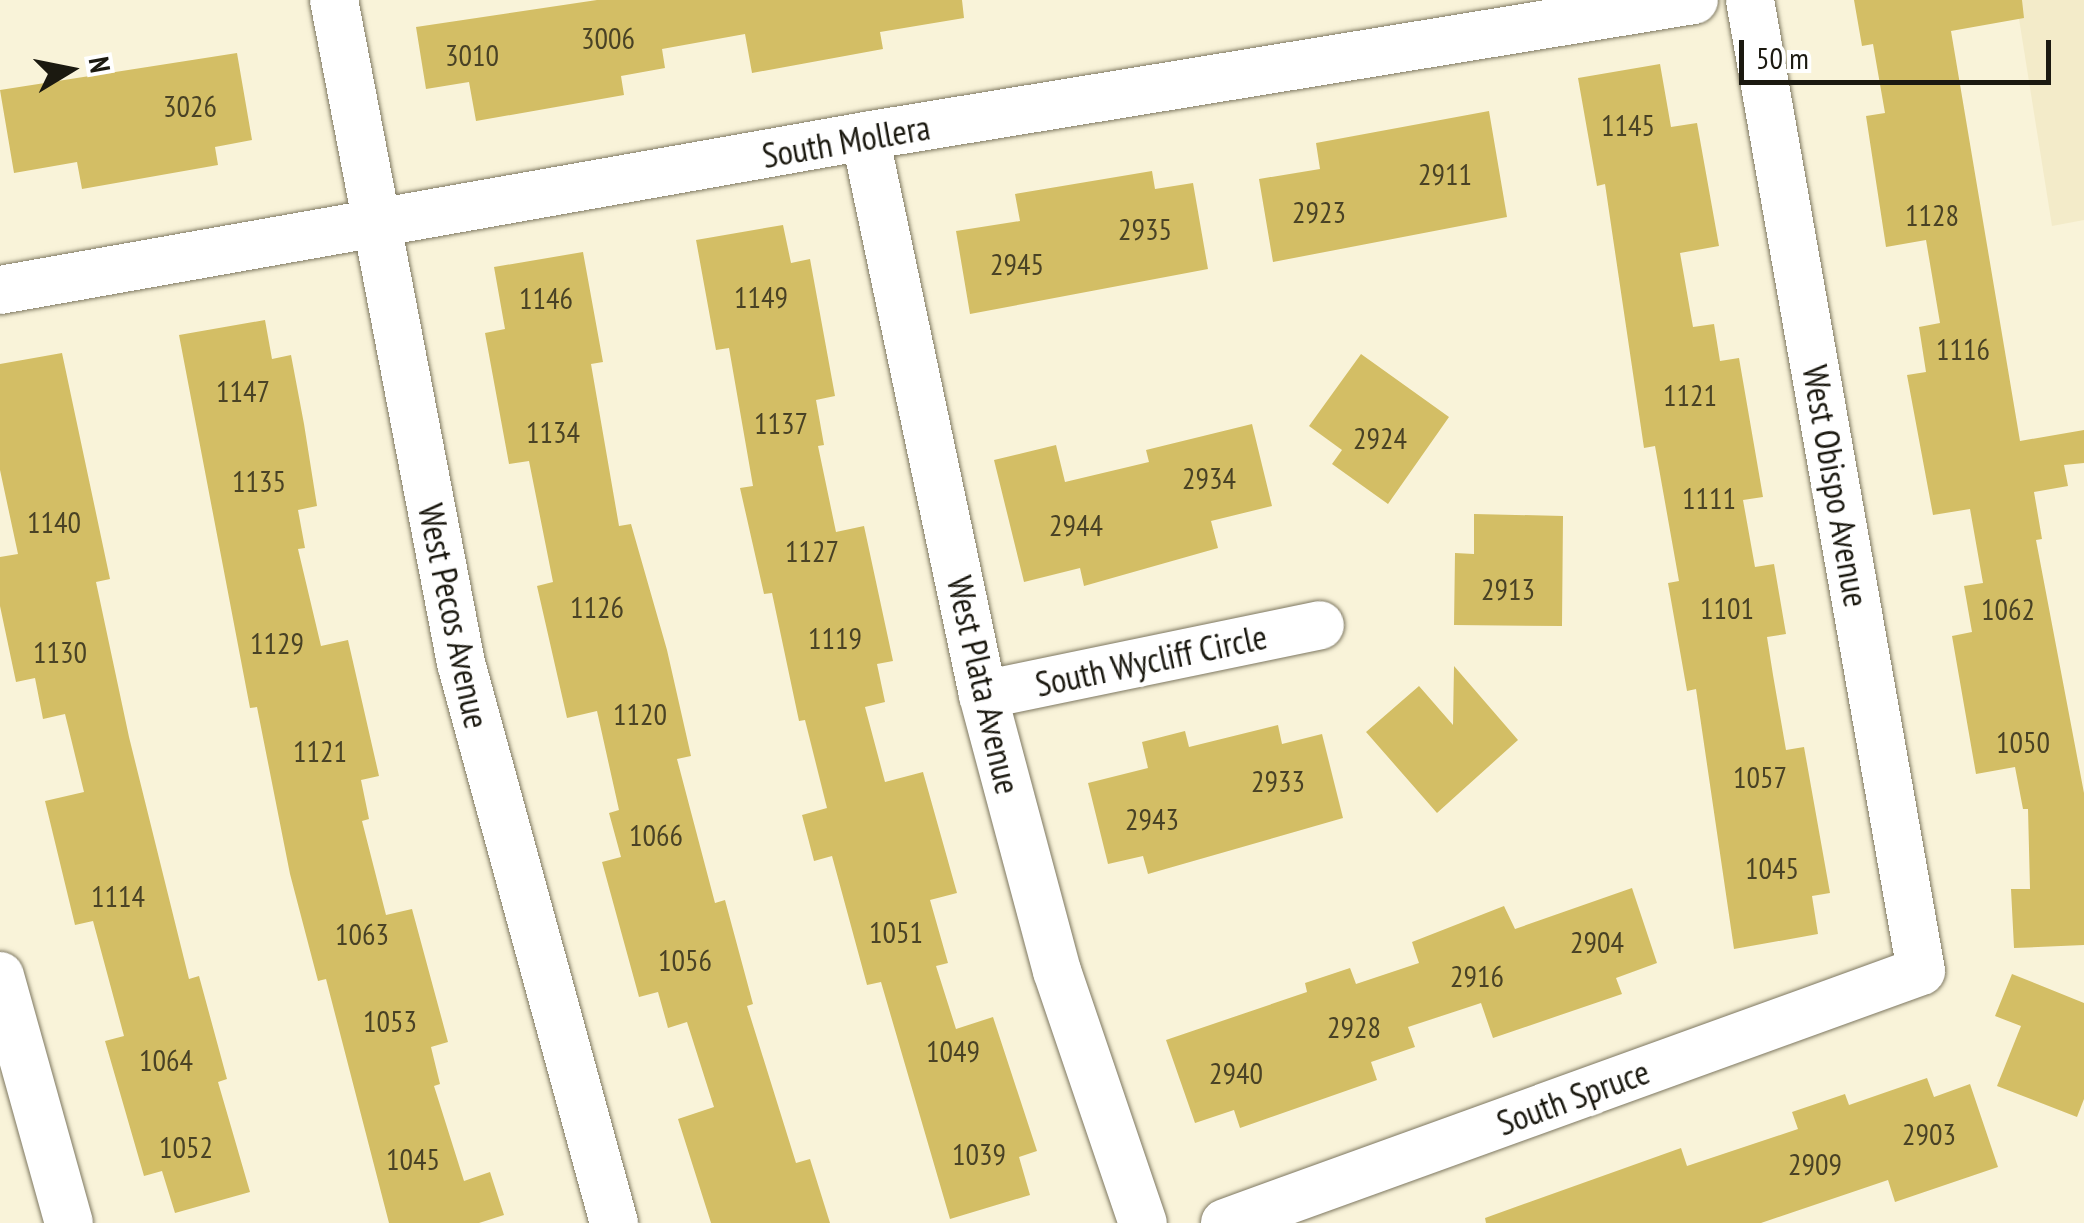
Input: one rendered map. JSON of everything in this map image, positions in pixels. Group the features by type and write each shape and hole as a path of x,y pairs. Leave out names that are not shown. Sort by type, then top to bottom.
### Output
{"street":[{"name":"West Pecos Avenue","path":"334,0 374,229 460,662 614,1223"},
{"name":"South Mollera","path":"0,290 374,229 865,136 1694,0"},
{"name":"West Obispo Avenue","path":"1750,0 1922,971"},
{"name":"West Plata Avenue","path":"865,136 983,695 1057,971 1143,1223"},
{"name":"South Wycliff Circle","path":"983,695 1320,625"},
{"name":"South Spruce","path":"1224,1223 1922,971"},
{"path":"0,976 68,1223"}],"shaded area":[{"path":"2016,0 2084,0 2084,220 2052,226"}],"building":[{"path":"597,0 962,0 964,18 880,32 883,49 752,73 745,34 662,49 665,68 621,76 624,95 476,121 469,82 426,89 416,27"},
{"path":"1854,0 2022,0 2024,18 1951,31 2020,441 2084,430 2084,463 2064,465 2068,486 2034,492 2042,539 2036,540 2084,793 2084,945 2014,948 2011,889 2030,889 2028,809 2023,809 2015,767 1976,774 1952,636 1972,632 1964,586 1983,583 1970,509 1933,515 1907,375 1926,372 1919,327 1940,323 1926,240 1886,247 1866,116 1885,113 1873,44 1862,46"},
{"path":"237,53 252,140 215,147 218,165 82,189 77,162 14,173 0,90"},
{"path":"1660,64 1671,127 1697,123 1719,246 1680,253 1693,327 1714,324 1720,361 1739,358 1763,497 1743,500 1755,567 1774,564 1786,634 1767,637 1773,675 1786,750 1804,747 1830,893 1812,896 1818,934 1734,949 1696,689 1687,691 1668,583 1679,581 1655,446 1644,448 1605,184 1597,186 1578,78"},
{"path":"1489,111 1507,217 1273,262 1259,179 1320,169 1316,143"},
{"path":"1152,171 1155,189 1193,183 1208,269 970,314 956,231 1020,221 1015,194"},
{"path":"783,225 791,263 810,259 835,396 816,400 824,445 818,446 836,532 864,526 893,661 877,664 885,702 865,707 885,782 923,772 957,893 930,900 948,963 936,966 956,1029 993,1017 1037,1151 1019,1157 1030,1195 950,1219 881,982 867,985 832,856 814,861 802,815 827,808 805,720 799,721 772,593 764,594 740,488 753,486 729,348 716,350 696,240"},
{"path":"583,252 603,362 591,364 619,526 631,524 667,650 691,756 677,759 715,903 725,900 753,1004 747,1006 796,1163 810,1159 830,1223 711,1223 678,1119 714,1107 687,1022 668,1028 658,992 639,997 602,862 621,857 609,813 619,810 597,711 567,718 537,586 553,582 529,461 509,464 485,333 505,329 494,267"},
{"path":"265,320 272,359 291,355 304,424 317,506 298,510 305,548 298,549 321,646 348,640 379,776 361,780 369,819 362,821 386,915 412,909 448,1042 431,1047 440,1084 434,1086 464,1181 490,1172 504,1215 479,1223 389,1223 326,979 318,981 290,874 257,707 250,708 179,335"},
{"path":"62,353 110,579 96,582 129,737 189,979 199,976 227,1079 218,1082 250,1192 175,1213 162,1171 144,1176 105,1041 124,1036 93,921 75,925 45,801 84,792 65,714 43,719 35,678 16,682 0,606 0,557 18,554 0,470 0,364"},
{"path":"1361,354 1449,417 1388,504 1332,464 1342,450 1309,426"},
{"path":"1252,424 1272,506 1211,521 1218,548 1084,586 1080,568 1024,582 994,460 1056,445 1065,482 1149,462 1146,450"},
{"path":"1474,514 1563,516 1562,626 1454,625 1455,553 1474,554"},
{"path":"1454,666 1518,740 1437,813 1366,732 1419,686 1453,725"},
{"path":"1278,725 1282,744 1322,734 1343,818 1148,874 1143,856 1108,864 1088,783 1148,768 1142,742 1185,731 1189,747"},
{"path":"1632,888 1657,963 1616,978 1622,994 1493,1038 1481,1003 1408,1027 1415,1047 1371,1062 1377,1080 1240,1128 1234,1110 1195,1123 1166,1040 1307,992 1305,983 1350,968 1356,984 1419,963 1412,942 1504,906 1515,929"},
{"path":"2012,974 2084,1003 2084,1099 2077,1117 1997,1086 2021,1026 1995,1016"},
{"path":"1927,1078 1934,1097 1970,1084 1998,1167 1895,1202 1888,1180 1761,1223 1486,1223 1485,1218 1681,1148 1687,1166 1798,1129 1792,1112 1845,1094 1849,1105"}]}
